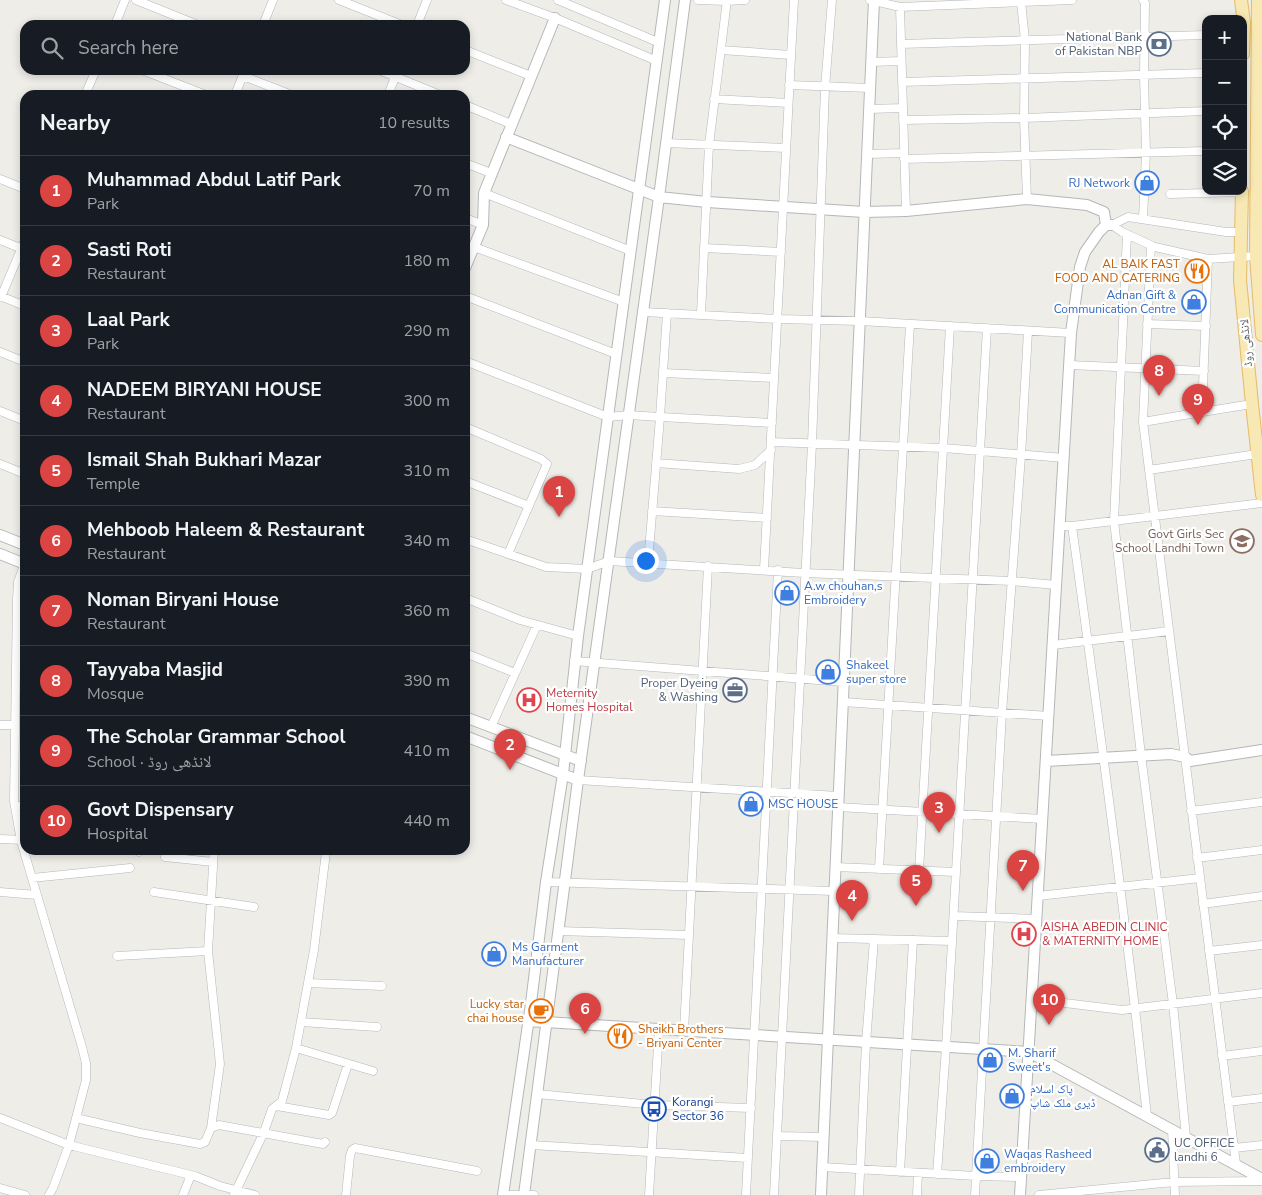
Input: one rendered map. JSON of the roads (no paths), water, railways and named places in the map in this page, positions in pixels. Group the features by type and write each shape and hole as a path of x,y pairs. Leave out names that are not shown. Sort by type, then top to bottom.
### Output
{"main road":[{"path":"1241,0 1242,15"},
{"name":"لانڈھی روڈ","path":"1258,0 1260,35 1258,250 1262,336"},
{"name":"لانڈھی روڈ","path":"1242,195 1240,280 1262,495"}],"street":[{"path":"117,20 125,0"},
{"path":"136,0 186,20"},
{"path":"266,20 273,0"},
{"path":"339,0 389,20"},
{"path":"419,20 427,0"},
{"path":"506,0 555,18 657,61"},
{"path":"558,0 660,43"},
{"path":"534,1195 503,1195 529,1021 546,882 563,774 574,661 665,0"},
{"path":"524,1195 578,780 660,197 685,0"},
{"path":"698,0 745,0"},
{"path":"764,570 794,0"},
{"path":"774,1195 812,444 820,209 832,0"},
{"path":"870,0 900,7 1072,0"},
{"path":"821,1195 874,0"},
{"path":"1143,0 1145,2 1146,153 1143,218"},
{"path":"701,314 709,145 726,1"},
{"path":"1021,2 1025,40 1024,118 1027,199"},
{"path":"900,7 906,211"},
{"path":"470,256 483,225 484,193 491,173 555,18"},
{"path":"901,44 1202,35"},
{"path":"721,50 791,55"},
{"path":"470,52 531,76"},
{"path":"871,62 902,61"},
{"path":"902,82 1202,73"},
{"path":"87,90 94,75"},
{"path":"155,75 193,90"},
{"path":"237,90 243,75"},
{"path":"248,75 281,90"},
{"path":"390,90 396,75"},
{"path":"401,75 430,90"},
{"path":"789,85 826,88 870,88"},
{"path":"714,99 788,103"},
{"path":"470,107 511,124"},
{"path":"869,109 903,108"},
{"path":"903,120 1202,112"},
{"path":"506,137 660,197 707,202 864,212 906,211 1027,199 1087,205 1104,212 1109,225 1151,245 1208,258 1240,257 1258,250"},
{"path":"666,143 786,148"},
{"path":"867,154 904,156 1025,156 1202,151"},
{"path":"470,165 491,173"},
{"path":"0,179 20,187"},
{"path":"484,193 631,251"},
{"path":"1170,194 1202,193"},
{"path":"1020,1195 1071,333 1080,267 1084,252 1099,232 1109,225 1128,217 1226,232 1240,232"},
{"path":"470,220 483,225"},
{"path":"1128,234 1114,521 1141,755 1173,1004 1186,1137"},
{"path":"0,240 20,248"},
{"path":"1151,245 1143,422 1236,1164"},
{"path":"474,247 624,302"},
{"path":"704,248 781,252"},
{"path":"20,255 1,296 20,304"},
{"path":"1202,412 1208,258"},
{"path":"470,298 616,354"},
{"path":"643,312 817,321 860,321 1071,333"},
{"path":"648,563 667,313"},
{"path":"879,869 910,324"},
{"path":"1147,324 1206,326"},
{"path":"919,871 950,326"},
{"path":"937,1174 954,916 987,328"},
{"path":"975,1195 1002,713 1021,456 1028,331"},
{"path":"0,352 20,360"},
{"path":"470,363 608,417 629,415 772,423"},
{"path":"1070,364 1204,371"},
{"path":"663,373 774,378"},
{"path":"1143,422 1252,404"},
{"path":"0,411 20,419"},
{"path":"470,430 541,459 547,464 508,554"},
{"path":"656,463 739,469 755,465 771,446 812,444 944,448 1021,456 1064,458"},
{"path":"1149,470 1257,454"},
{"path":"0,464 20,472"},
{"path":"470,483 528,506"},
{"path":"1060,526 1262,503"},
{"path":"652,511 767,518"},
{"path":"1072,526 1136,1009 1147,1116"},
{"path":"0,535 20,543"},
{"path":"470,541 546,567 587,569 609,561 804,573 1012,581 1056,585"},
{"path":"0,554 20,562"},
{"path":"684,1031 708,566"},
{"path":"746,1195 771,675 778,570"},
{"path":"20,577 17,599 15,725 15,807 20,828"},
{"path":"470,600 537,625 578,636"},
{"path":"491,727 537,625"},
{"path":"1053,645 1169,631"},
{"path":"470,656 515,673"},
{"path":"574,661 844,682"},
{"path":"843,702 1049,716"},
{"path":"470,719 581,761"},
{"path":"0,725 15,725"},
{"path":"470,738 578,780 793,793 882,809 923,813 1043,818"},
{"path":"1046,761 1171,754 1185,757 1190,761 1262,750"},
{"path":"1191,811 1262,802"},
{"path":"15,807 20,806"},
{"path":"0,839 20,841"},
{"path":"1197,858 1262,850"},
{"path":"26,855 86,1063 86,1080 69,1145 49,1195"},
{"path":"76,1118 140,1133 200,1144 205,1142 211,1128 220,1064 208,951 214,855"},
{"path":"235,1193 264,1132 272,1109 282,1101 296,1048 314,950 326,855"},
{"path":"165,857 213,862"},
{"path":"835,867 956,872"},
{"path":"32,878 130,868"},
{"path":"1038,896 1200,878"},
{"path":"546,882 834,891"},
{"path":"0,892 37,895"},
{"path":"154,892 254,907"},
{"path":"1203,904 1262,896"},
{"path":"954,916 1037,919"},
{"path":"558,931 689,935"},
{"path":"832,938 952,941"},
{"path":"859,1195 866,1043 874,939"},
{"path":"900,1172 913,940"},
{"path":"1209,951 1262,945"},
{"path":"117,956 208,951"},
{"path":"308,983 382,986"},
{"path":"1032,999 1122,1010 1262,994"},
{"path":"529,1021 1029,1052 1236,1164 1262,1180"},
{"path":"301,1022 377,1027"},
{"path":"649,1195 659,1029"},
{"path":"296,1048 373,1071"},
{"path":"1222,1056 1262,1051"},
{"path":"277,1106 329,1115 332,1113 348,1064"},
{"path":"537,1094 655,1105 751,1108"},
{"path":"1228,1102 1262,1098"},
{"path":"0,1118 69,1145 191,1175 235,1193 255,1195"},
{"path":"211,1128 219,1124 323,1144 326,1142"},
{"path":"1172,1129 1175,1195"},
{"path":"777,1136 823,1137"},
{"path":"531,1145 748,1158"},
{"path":"1234,1148 1262,1145"},
{"path":"346,1195 350,1156 355,1148 477,1171"},
{"path":"822,1167 1021,1177"},
{"path":"917,1195 918,1173"},
{"path":"183,1195 191,1175"},
{"path":"1040,1195 1174,1182 1262,1180"},
{"path":"0,1188 25,1195"}],"place":[{"name":"National Bank of Pakistan NBP","path":"1159,44"},
{"name":"RJ Network","path":"1147,183"},
{"name":"AL BAIK FAST FOOD AND CATERING","path":"1197,271"},
{"name":"Adnan Gift & Communication Centre","path":"1194,302"},
{"name":"Tayyaba Masjid","path":"1159,396"},
{"name":"The Scholar Grammar School","path":"1198,425"},
{"name":"Muhammad Abdul Latif Park","path":"559,517"},
{"name":"Govt Girls Sec School Landhi Town","path":"1242,541"},
{"name":"A.w chouhan,s Embroidery","path":"787,593"},
{"name":"Shakeel super store","path":"828,672"},
{"name":"Proper Dyeing & Washing","path":"735,690"},
{"name":"Meternity Homes Hospital","path":"529,700"},
{"name":"Sasti Roti","path":"510,770"},
{"name":"MSC HOUSE","path":"751,804"},
{"name":"Laal Park","path":"939,833"},
{"name":"Noman Biryani House","path":"1023,891"},
{"name":"Ismail Shah Bukhari Mazar","path":"916,906"},
{"name":"NADEEM BIRYANI HOUSE","path":"852,921"},
{"name":"AISHA ABEDIN CLINIC & MATERNITY HOME","path":"1024,934"},
{"name":"Ms Garment Manufacturer","path":"494,954"},
{"name":"Lucky star chai house","path":"541,1011"},
{"name":"Govt Dispensary","path":"1049,1025"},
{"name":"Mehboob Haleem & Restaurant","path":"585,1034"},
{"name":"Sheikh Brothers - Briyani Center","path":"620,1036"},
{"name":"M. Sharif Sweet's","path":"990,1060"},
{"name":"پاک اسلام ڈیری ملک شاپ","path":"1012,1096"},
{"name":"Korangi Sector 36","path":"654,1109"},
{"name":"UC OFFICE landhi 6","path":"1157,1150"},
{"name":"Waqas Rasheed embroidery","path":"987,1161"}]}
